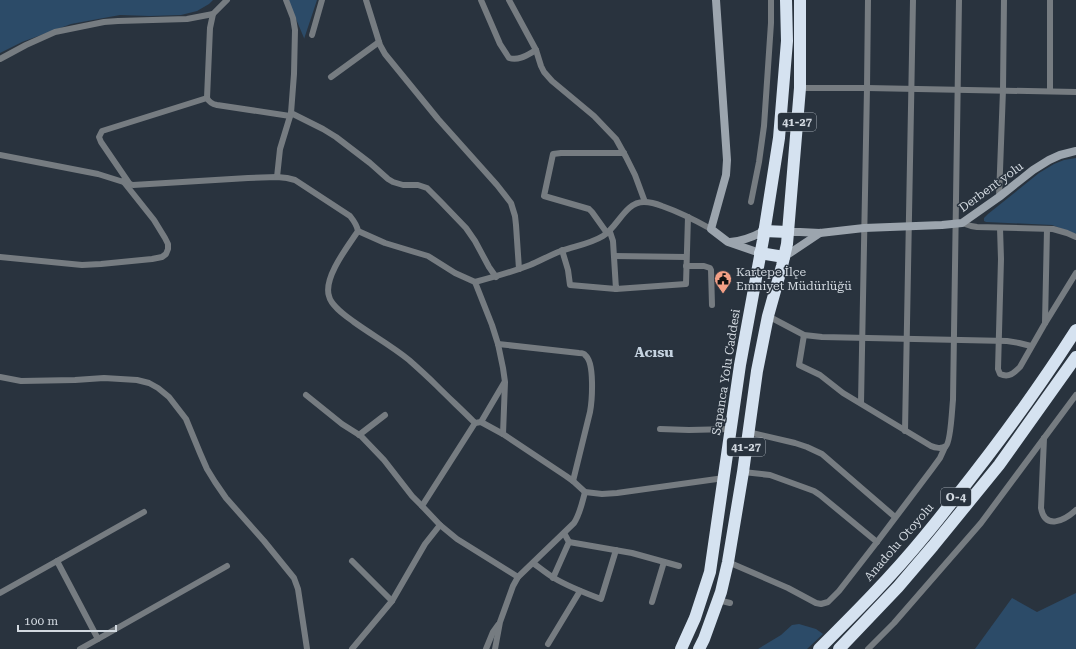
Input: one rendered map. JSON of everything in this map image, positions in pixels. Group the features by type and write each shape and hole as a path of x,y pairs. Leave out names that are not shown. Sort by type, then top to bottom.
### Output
{"highway":[{"name":"Sapanca Yolu Caddesi","path":"681,649 695,618 710,572 740,365 780,132 787,41 786,0"},
{"name":"41-27","path":"699,649 724,601 728,562 744,472 756,371 768,316 784,257 788,232 800,88 800,0"},
{"path":"764,231 788,232"},
{"path":"760,253 784,257"},
{"name":"Anadolu Otoyolu","path":"819,649 888,578 923,538 991,453 1054,365 1076,330"},
{"name":"O-4","path":"839,649 898,587 948,529 999,465 1076,357"}],"street":[{"path":"227,0 213,14 210,28 207,98 209,101 216,105 290,114 323,129 336,137 393,182 403,185 427,188 466,228 496,277"},
{"path":"277,177 280,149 290,114 293,80 295,30 293,18 286,0"},
{"path":"312,35 322,0"},
{"path":"366,0 379,42 385,54 427,106 497,185 511,204 516,225 519,269"},
{"path":"480,0 500,44 509,58 514,60 518,59 536,50"},
{"path":"509,0 536,50 541,66 547,76 594,116 616,139 634,174 645,202"},
{"path":"712,229 724,181 727,160 716,0"},
{"path":"751,202 764,126 771,23 771,0"},
{"path":"861,403 868,0"},
{"path":"905,431 914,0"},
{"path":"728,562 788,588 816,603 825,604 838,591 877,542 940,458 948,444 952,400 959,223 959,0"},
{"path":"999,197 1003,90 1004,0"},
{"path":"1050,0 1050,91"},
{"path":"0,59 42,37 67,29 118,21 187,19 213,14"},
{"path":"331,77 379,42"},
{"path":"800,88 958,89 1076,92"},
{"path":"0,257 82,265 152,259 162,257 166,254 168,244 165,238 154,220 126,182 99,137 102,131 207,98"},
{"name":"Derbent yolu","path":"788,232 820,233 864,228 959,223 999,197 1033,170 1060,154 1076,151"},
{"path":"616,289 613,241 609,233 589,209 544,196 553,154 624,153"},
{"path":"0,155 98,174 133,185 277,177 295,180 346,213 356,224 358,231 330,278 328,292 331,301 351,320 416,366 478,423 503,434 573,481 585,492 602,494 617,493 724,478"},
{"path":"358,231 385,243 428,256 455,273 475,282 496,277 535,263 562,250 590,242 609,233 629,209 638,203 645,202 656,204 688,217 712,229 728,242 760,253"},
{"path":"562,250 568,270 570,285 616,289 686,284 688,217"},
{"path":"959,223 971,226 1000,228 1047,229 1067,233 1076,237"},
{"path":"1000,228 1001,259 998,340 998,369 1000,374 1004,376 1011,375 1020,367 1031,346 1076,273"},
{"path":"1045,323 1047,229"},
{"path":"728,242 738,242 764,231"},
{"path":"784,257 820,233"},
{"path":"614,256 686,257"},
{"path":"686,266 704,266 710,268 712,305"},
{"path":"475,282 492,325 503,368 505,382 503,434"},
{"path":"768,316 804,335 822,337 998,340 1031,346"},
{"path":"804,335 799,366 820,375 843,393 931,446 942,448 945,447"},
{"path":"498,344 579,353 583,354 587,358 589,362 592,386 592,402 573,481"},
{"path":"0,377 21,380 75,380 104,378 137,380 149,383 169,397 186,419 207,469 226,498 294,578 298,589 307,649"},
{"path":"422,506 505,382"},
{"path":"306,395 342,424 359,435 384,460 412,496 440,525 457,539 518,577"},
{"path":"868,649 894,624 981,523 1076,395"},
{"path":"359,435 385,415"},
{"path":"660,429 731,429"},
{"path":"748,432 795,443 822,454 896,517"},
{"path":"1044,438 1042,512 1046,519 1054,522 1064,519 1076,510"},
{"path":"744,472 770,475 814,491 877,542"},
{"path":"495,649 500,622 513,586 518,577 574,524 581,508 585,492"},
{"path":"0,593 144,512"},
{"path":"352,649 392,601 426,544 440,525"},
{"path":"564,533 569,542"},
{"path":"569,542 632,553 679,566"},
{"path":"553,578 569,542"},
{"path":"533,563 553,578 580,591 602,599 616,550"},
{"path":"57,561 98,639"},
{"path":"352,561 392,601"},
{"path":"652,602 664,562"},
{"path":"80,649 227,566"},
{"path":"548,644 580,591"},
{"path":"486,649 493,632 500,622"}],"shaded area":[{"path":"0,0 213,0 197,11 181,15 120,15 71,24 22,42 0,53"},
{"path":"288,0 317,0 304,39 304,38"},
{"path":"1076,158 1076,234 1052,225 984,221 984,218 988,214 1039,173 1054,164 1064,160"},
{"path":"1076,593 1076,649 975,649 1012,598 1037,612"},
{"path":"799,624 816,629 823,634 807,649 758,649 781,635 792,625"}],"place":[{"name":"Kartepe İlçe Emniyet Müdürlüğü","path":"723,294"}],"district":[{"name":"Acısu","path":"654,352"}]}
